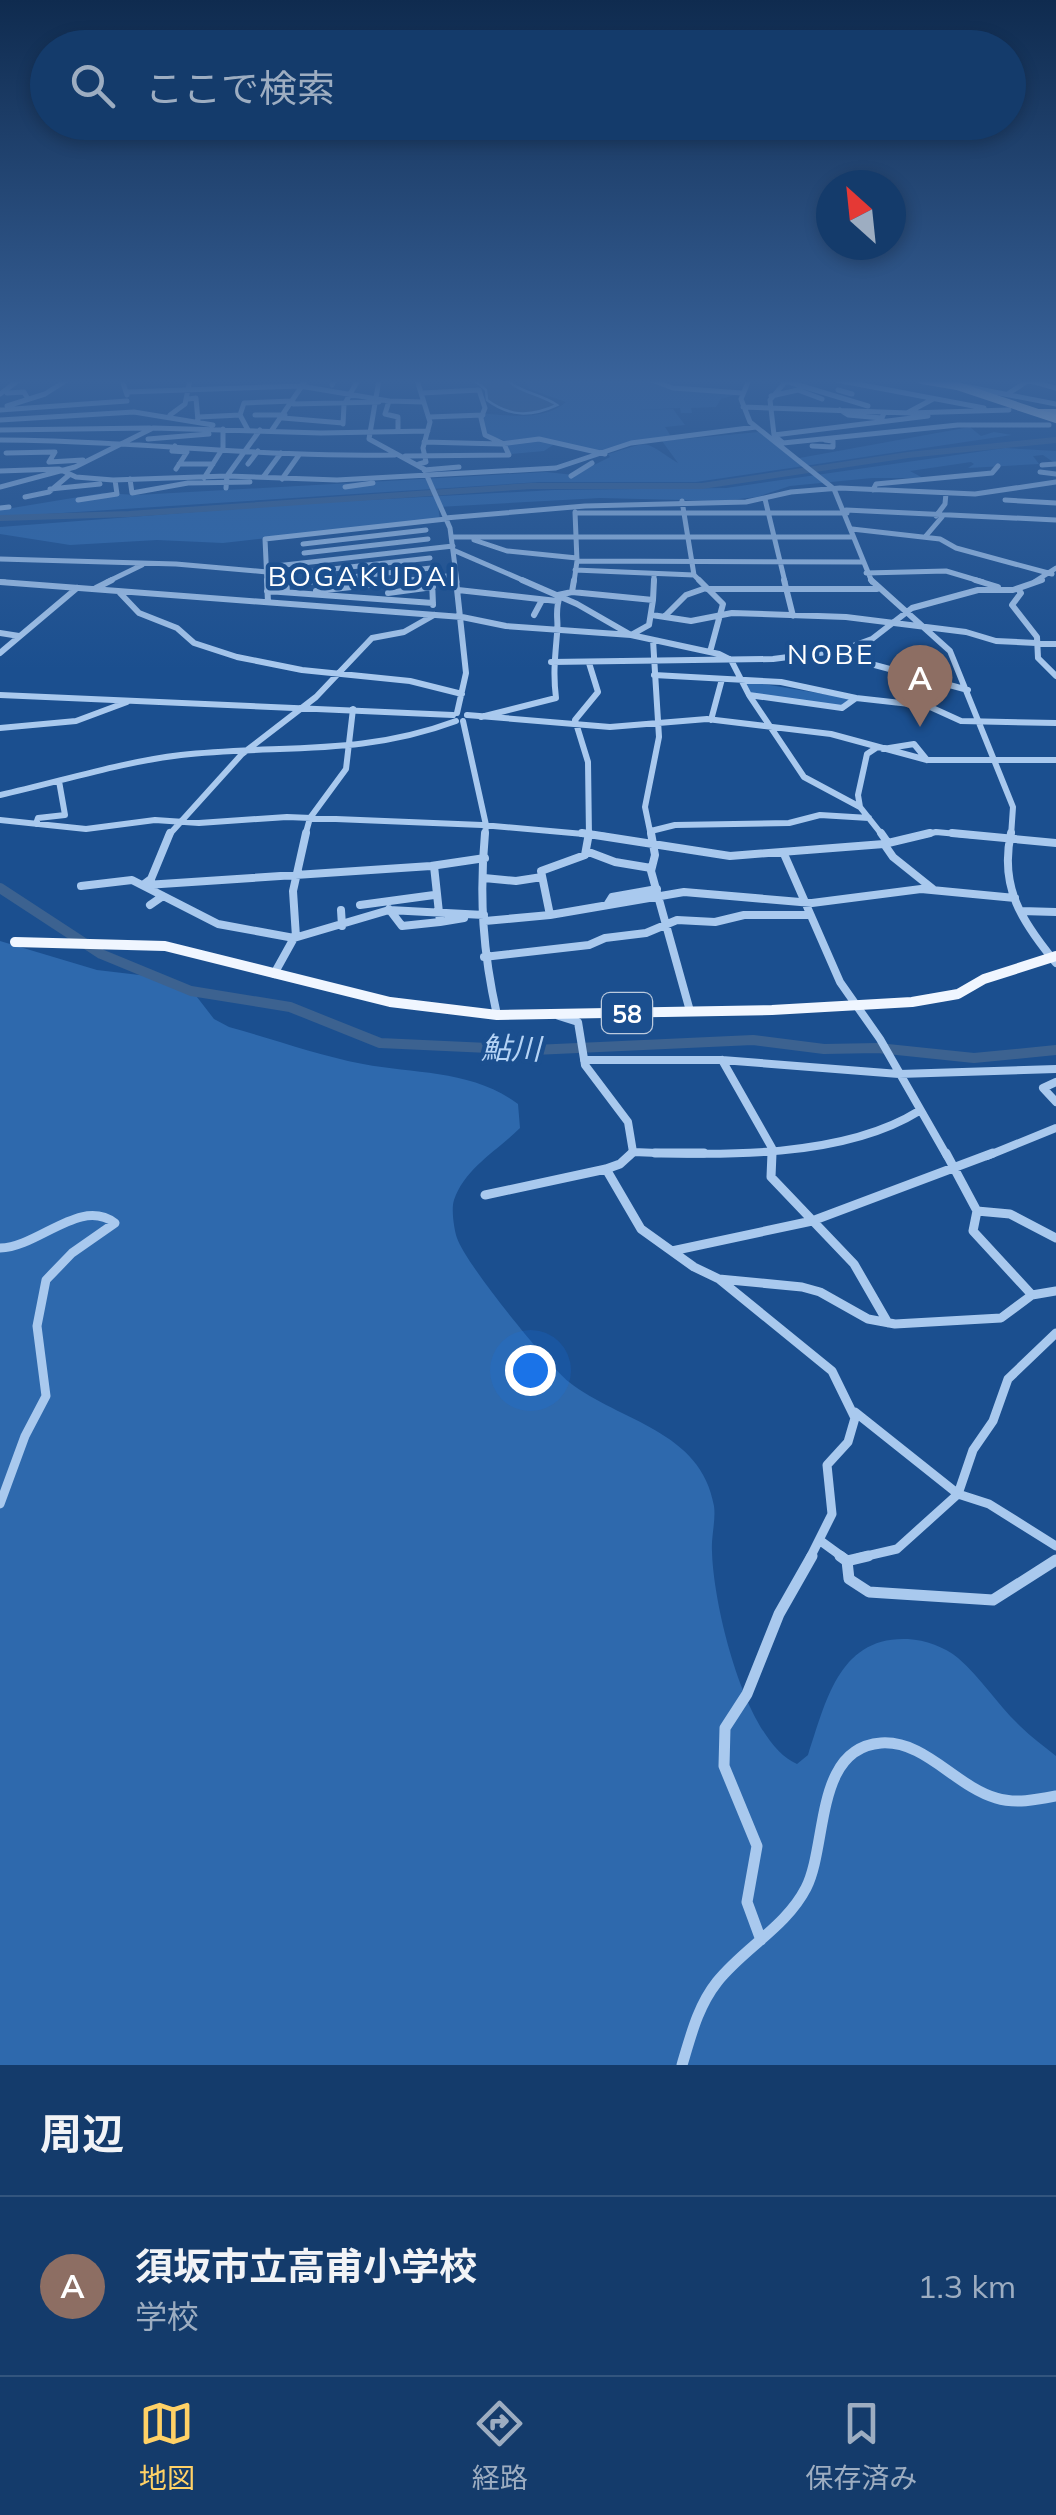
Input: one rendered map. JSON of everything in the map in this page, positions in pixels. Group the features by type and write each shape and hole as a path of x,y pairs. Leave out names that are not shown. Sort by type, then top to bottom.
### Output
{"main road":[{"name":"58","path":"1,938 39,948 117,947 197,953 274,976 427,1010 498,1015 856,1007 942,998 984,979 1054,959"}],"street":[{"path":"0,487 47,476"},
{"path":"49,490 63,476"},
{"path":"90,476 115,481"},
{"path":"26,497 49,490 90,489 89,485 158,476"},
{"path":"183,476 187,480"},
{"path":"203,482 206,476"},
{"path":"226,482 230,476"},
{"path":"226,482 262,476"},
{"path":"266,476 397,477"},
{"path":"344,487 401,476"},
{"path":"427,476 452,537 466,673 459,717 486,825 480,889 484,958 498,1015"},
{"path":"819,476 831,486 846,512 866,573 878,589 950,652 1013,806 1006,871 1014,898 1054,959"},
{"path":"873,490 876,484 956,476"},
{"path":"142,478 144,487"},
{"path":"130,479 132,493"},
{"path":"78,500 187,480 250,482"},
{"path":"115,481 118,493"},
{"path":"268,602 265,539 446,518 682,501 764,500 831,486 946,493 1056,482"},
{"path":"8,492 11,484"},
{"path":"994,515 1016,489"},
{"path":"925,537 945,504 946,493"},
{"path":"764,500 793,616"},
{"path":"1005,500 1056,503"},
{"path":"682,501 694,575 723,604 710,652"},
{"path":"0,508 9,506"},
{"path":"575,510 994,515 1056,520"},
{"path":"572,592 577,560 575,510"},
{"path":"424,522 430,549 434,615"},
{"path":"376,527 390,611"},
{"path":"304,544 426,530"},
{"path":"452,537 773,537 852,533 925,537 1054,572"},
{"path":"302,535 310,605"},
{"path":"462,536 508,550 577,560 862,562"},
{"path":"304,553 428,539"},
{"path":"0,559 266,570 453,548 632,635 647,629 652,615 654,574"},
{"path":"306,572 430,558"},
{"path":"95,589 146,563"},
{"path":"285,565 287,592"},
{"path":"307,582 431,568"},
{"path":"575,570 694,575"},
{"path":"866,573 946,570 1005,590"},
{"path":"551,662 773,659 842,650 862,645 905,611 978,590 1018,588 1054,572"},
{"path":"308,593 456,574"},
{"path":"0,653 74,588 77,578"},
{"path":"0,582 462,616 558,630 632,635 710,652 731,660 749,696 804,777 860,807 892,857 933,889"},
{"path":"267,591 388,596 433,588"},
{"path":"665,616 686,595 706,588 878,589"},
{"path":"1018,588 1021,593 1012,604 1038,643 1038,658 1056,676"},
{"path":"458,590 542,600 572,592 653,600"},
{"path":"118,591 140,613 177,628 194,643 253,660 392,678 462,694"},
{"path":"388,596 405,601 433,600"},
{"path":"484,717 556,698 551,662 558,630 553,614 559,597"},
{"path":"534,615 542,600"},
{"path":"144,886 151,879 169,834 246,752 304,707 372,638 399,634 434,615"},
{"path":"652,615 691,620 719,615 846,617 966,632 996,641 1056,644"},
{"path":"0,632 20,636"},
{"path":"652,640 658,723 656,766 645,807 654,846 651,868 690,1011"},
{"path":"842,650 871,664 968,690"},
{"path":"550,916 542,877 544,868 578,858 586,851 590,834 588,762 575,726 576,716 598,692 590,663"},
{"path":"654,676 780,682 856,698 928,706 961,721 1056,723"},
{"path":"711,720 722,679"},
{"path":"0,695 425,712 624,728 711,720 831,734 927,760 1056,760"},
{"path":"749,696 842,708 856,698"},
{"path":"0,728 76,721 130,700"},
{"path":"274,976 295,937 295,877 310,818 346,769 353,709"},
{"path":"0,795 180,755 292,754 413,737 459,717"},
{"path":"860,807 858,795 867,754 880,748 914,744 927,760"},
{"path":"36,824 38,818 64,815 60,780"},
{"path":"651,831 675,826 789,822 820,815 869,818"},
{"path":"0,820 105,828 155,820 310,818 486,825 590,834 730,856 886,843 936,832 1056,842"},
{"path":"586,851 614,862 651,868"},
{"path":"784,854 840,982 880,1039 977,1210 972,1226 980,1240 1032,1295"},
{"path":"144,886 434,866 485,858"},
{"path":"81,886 128,880 218,924 295,937 342,926 389,906 434,895 439,888 434,866"},
{"path":"484,878 516,881 542,877"},
{"path":"389,906 402,926 550,916 658,893 839,902 933,889 1014,898"},
{"path":"434,895 440,922"},
{"path":"150,904 163,896"},
{"path":"360,906 484,918"},
{"path":"340,910 342,926"},
{"path":"1021,911 1056,912"},
{"path":"484,958 589,945 605,938 646,933 677,920 715,922 744,915 810,915"},
{"path":"556,1015 578,1023 597,1014"},
{"path":"578,1023 584,1060 628,1122 634,1152"},
{"path":"584,1060 722,1060 899,1072 1056,1069"},
{"path":"722,1060 772,1148 771,1177 854,1264 888,1323"},
{"path":"1056,1082 1043,1088 1056,1102"},
{"path":"485,1195 606,1169 634,1152 696,1154 772,1148 869,1133 919,1111"},
{"path":"672,1252 812,1221 1056,1128"},
{"path":"606,1169 642,1229 719,1279 832,1371 855,1418 853,1430 828,1465 832,1514 822,1542 779,1614 747,1694 726,1728 723,1744 732,1790 756,1846 747,1902 760,1940"},
{"path":"977,1210 1010,1214 1056,1238"},
{"path":"0,1248 26,1247 88,1212 102,1212 116,1223 72,1253 46,1280 37,1326 46,1396 24,1436 0,1504"},
{"path":"719,1279 802,1286 862,1316 888,1323 1001,1318 1032,1295 1051,1292 1056,1301"},
{"path":"847,1561 897,1549 913,1540 958,1494 973,1450 992,1421 1008,1378 1056,1334"},
{"path":"851,1410 881,1429 914,1461 958,1494 989,1504 1056,1546"},
{"path":"822,1542 847,1561 848,1579 870,1592 993,1600 1056,1560"},
{"path":"682,2065 709,1993 791,1910 806,1888 830,1788 857,1752 871,1744 910,1748 991,1797 1030,1801 1056,1796"}],"shaded area":[{"path":"468,476 734,476 696,482 540,482 0,517 0,510 103,493 137,495"},
{"path":"807,476 923,478 872,478 790,486 757,497 721,501 600,498 438,507 440,519 223,543 157,540 70,545 0,534 0,527 313,503 554,490 726,488"},
{"path":"745,681 854,699 841,707 752,695"},
{"path":"0,941 97,970 165,978 190,988 214,1019 229,1027 363,1064 463,1079 518,1104 520,1128 474,1169 459,1189 453,1208 457,1238 490,1290 558,1372 589,1396 676,1444 706,1480 714,1506 714,1574 726,1636 748,1701 778,1751 797,1764 808,1755 829,1694 851,1660 866,1648 885,1641 908,1639 934,1645 958,1658 1020,1726 1056,1756 1056,2065 0,2065"}],"waterway":[{"path":"0,518 129,514 531,486 702,486 766,476"},
{"name":"鮎川","path":"0,888 101,954 191,991 290,1007 380,1043 534,1050 753,1040 824,1049 878,1048 974,1058 1056,1050"}],"place":[{"name":"須坂市立高甫小学校","path":"920,727"}],"district":[{"name":"BOGAKUDAI","path":"363,575"},
{"name":"NOBE","path":"831,653"}]}
